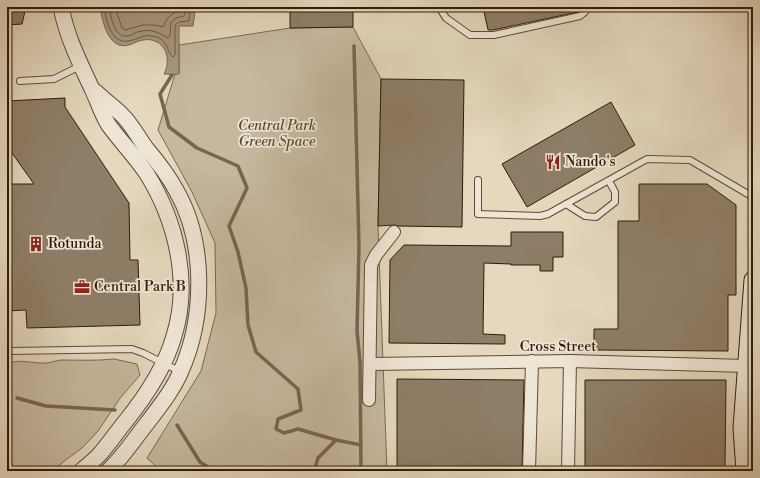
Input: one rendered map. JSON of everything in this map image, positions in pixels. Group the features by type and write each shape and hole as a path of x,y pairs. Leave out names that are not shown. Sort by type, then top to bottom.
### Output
{"main road":[{"path":"745,471 742,428 753,280"}],"street":[{"path":"61,7 64,25 80,66 93,90 107,122 146,174 157,192 176,245 181,273 180,314 175,335 164,363 148,392 130,416 99,454 81,471"},
{"path":"93,90 122,115 177,191 192,231 199,273 199,294 193,336 181,372 164,400 126,451 108,471"},
{"path":"369,400 371,266 376,255 394,232"},
{"path":"530,471 532,361"},
{"path":"568,471 570,361"},
{"name":"Cross Street","path":"370,364 570,361 746,366"}],"lane":[{"path":"438,7 446,18 470,35 494,35 580,16 585,12 586,7"},
{"path":"20,81 54,79 80,66"},
{"path":"478,180 478,214 540,216 548,214 647,159 690,160 753,197"},
{"path":"566,204 585,216 596,217 615,202 615,192 608,180"},
{"path":"7,353 11,351 124,348 143,352 181,372"}],"green space":[{"name":"Central Park Green Space","path":"353,27 381,79 378,226 387,471 161,471 147,458 201,371 216,313 215,243 192,192 158,130 175,74 179,73 179,45 290,28"},
{"path":"114,359 137,364 140,375 121,397 98,431 82,448 52,471 16,471 7,458 7,364 17,361 50,363 58,360"}],"water":[{"path":"100,7 202,7 202,9 195,11 193,26 179,26 179,74 164,74 167,63 166,52 157,42 147,40 123,46 111,39 105,29"}],"building":[{"path":"7,7 26,7 22,24 7,25"},
{"path":"290,7 353,7 353,27 290,28"},
{"path":"483,7 581,7 581,10 578,12 488,30"},
{"path":"381,79 464,80 462,227 395,225 378,226"},
{"path":"65,98 65,107 129,203 130,260 138,260 140,325 27,328 26,310 7,311 7,184 34,184 7,146 7,101"},
{"path":"611,102 635,145 527,207 502,164"},
{"path":"639,184 707,184 736,205 736,295 728,295 728,351 594,350 594,329 618,329 618,221 639,221"},
{"path":"511,232 563,232 563,257 553,257 553,271 540,271 540,265 484,263 483,334 505,335 505,344 389,343 390,260 404,245 511,246"},
{"path":"397,379 524,380 522,471 397,471"},
{"path":"585,380 726,380 725,471 585,471"}],"waterway":[{"path":"354,46 359,247 357,331 360,362 361,471"},
{"path":"172,75 160,94 169,127 197,148 238,166 247,188 229,226 238,252 246,288 248,325 256,352 298,389 301,410 278,419 276,429 284,433 298,429 336,440"},
{"path":"17,398 46,406 115,410"},
{"path":"177,425 200,462 214,471"},
{"path":"314,471 318,458 336,440 361,445"}],"place":[{"name":"Nando's","path":"553,162"},
{"name":"Rotunda","path":"36,244"},
{"name":"Central Park B","path":"82,287"}]}
